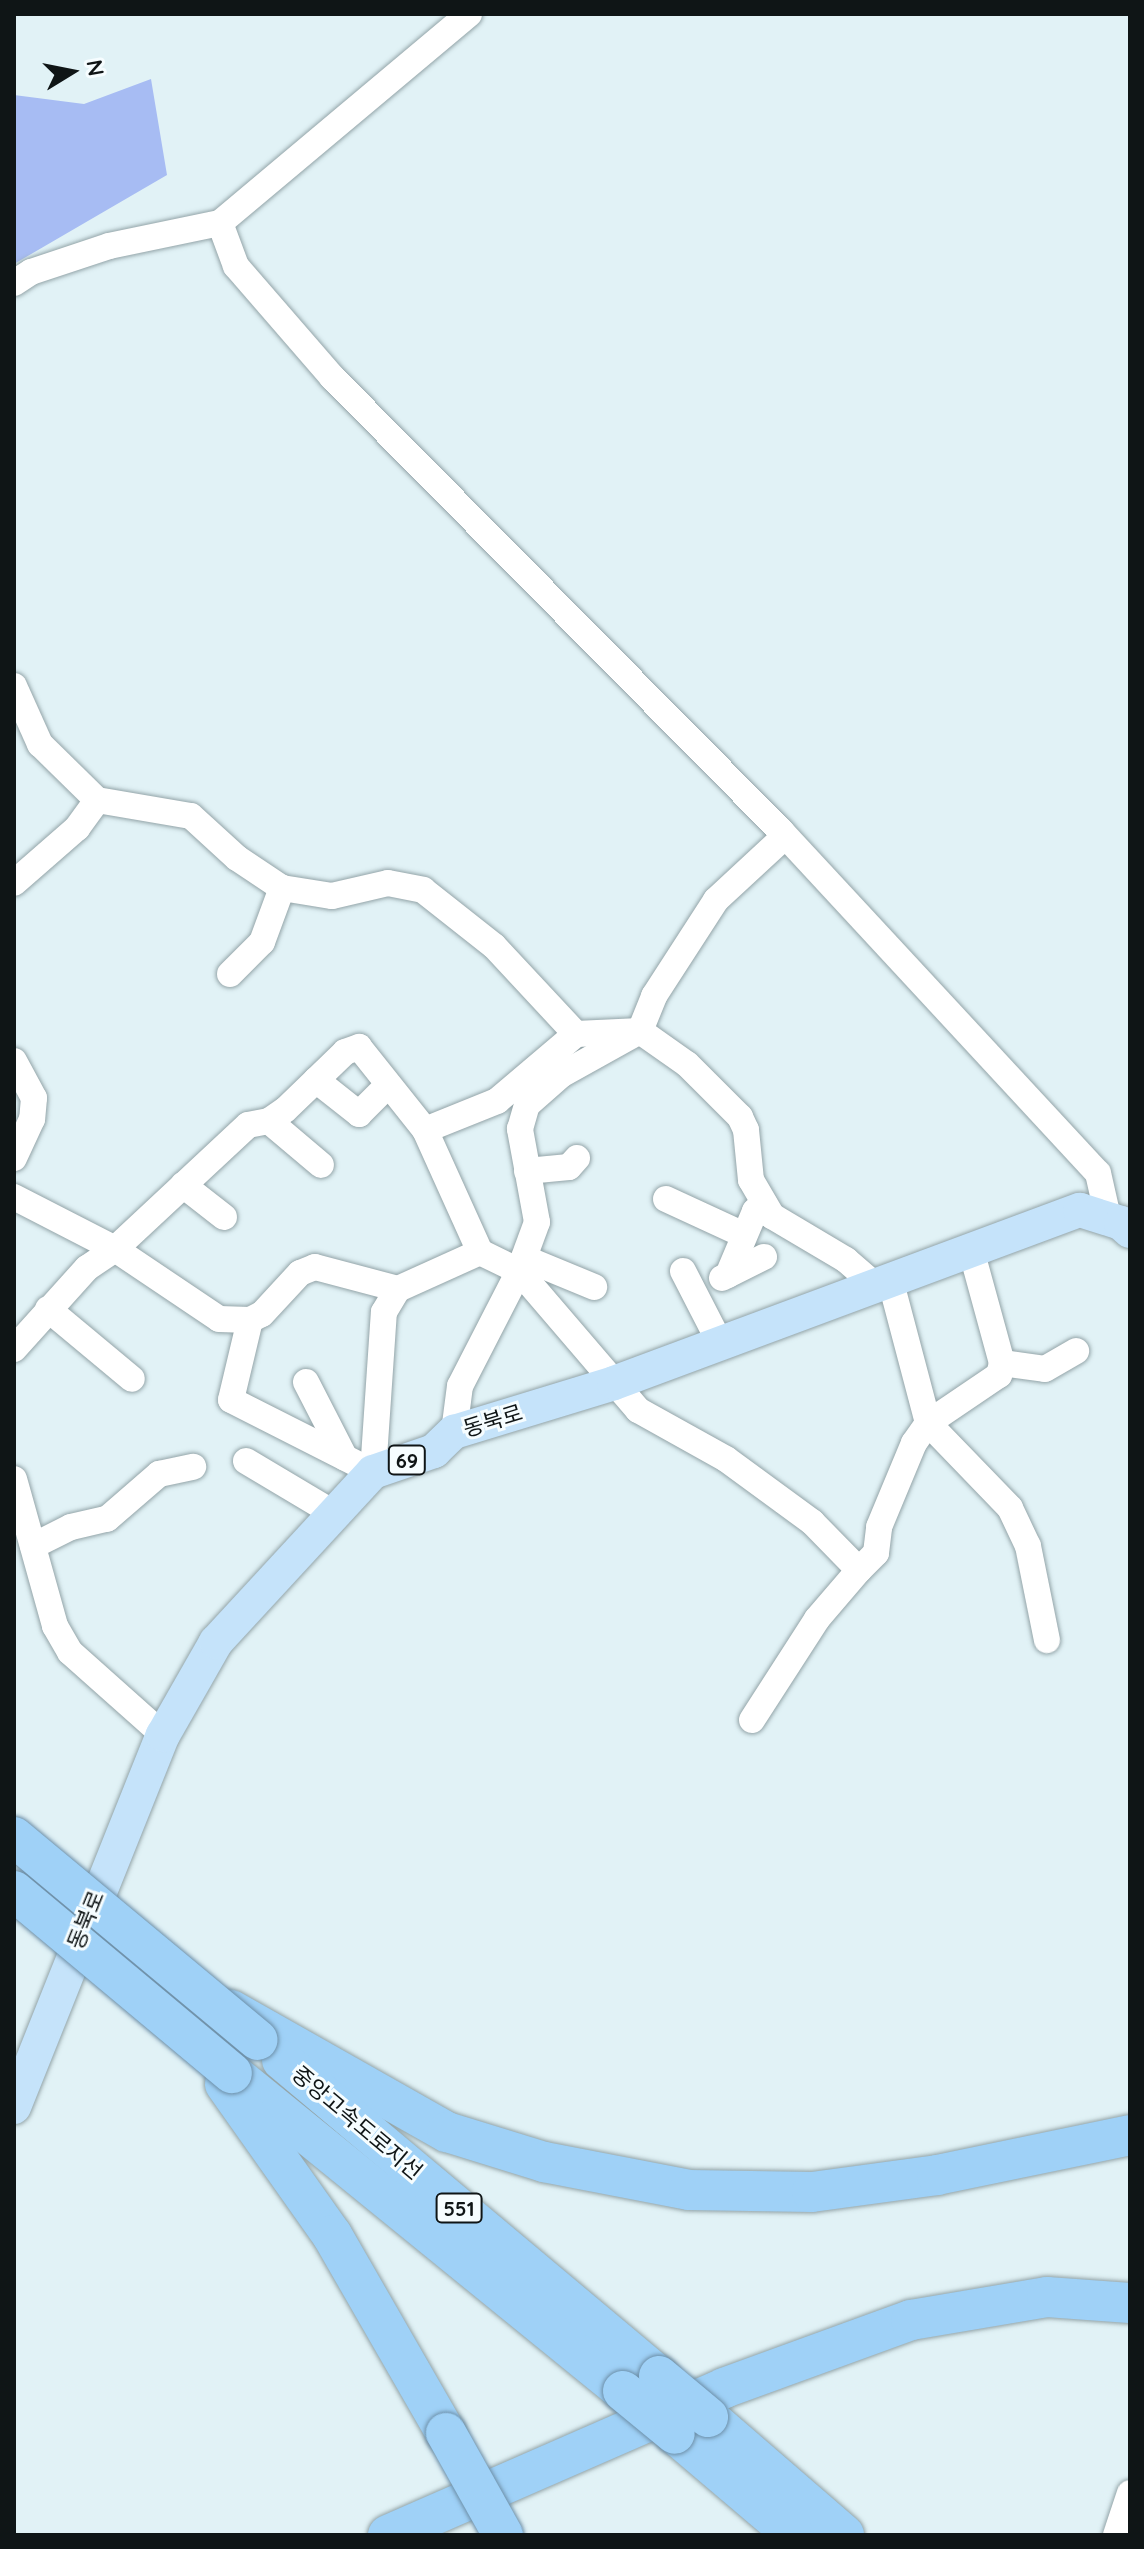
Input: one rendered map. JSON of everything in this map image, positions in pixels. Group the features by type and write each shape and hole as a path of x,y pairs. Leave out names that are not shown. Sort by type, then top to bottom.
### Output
{"highway":[{"name":"중앙고속도로지선","path":"14,1837 258,2040 691,2426 844,2535"},
{"name":"중앙고속도로지선","path":"14,1891 232,2073 641,2383"},
{"path":"201,1992 447,2132 544,2162 689,2190 812,2192 937,2175 1130,2135"},
{"path":"195,2041 332,2235 503,2535"},
{"path":"388,2535 724,2388 911,2320 1047,2297 1130,2303"},
{"name":"중앙고속도로지선","path":"691,2426 794,2535"}],"main road":[{"name":"동북로","path":"14,2107 163,1735 216,1642 335,1514 359,1465 434,1451 454,1432 614,1383 1080,1210 1119,1227"}],"street":[{"path":"14,283 31,272 109,246 220,223 469,14"},
{"path":"220,223 236,266 332,377 785,836 1098,1173 1119,1227"},
{"path":"14,686 40,744 97,800 191,816 237,858 282,888 332,896 388,883 423,890 494,946 576,1034"},
{"path":"14,883 77,828 97,800"},
{"path":"454,1432 460,1386 521,1264 537,1222 520,1129 527,1105 561,1075 640,1031 654,996 716,900 785,836"},
{"path":"230,974 262,942 282,888"},
{"path":"425,1130 497,1101 576,1034 640,1031 687,1064 740,1117 746,1130 751,1180 772,1216 883,1282 928,1423 1010,1508 1028,1546 1047,1640"},
{"path":"14,1349 87,1268 115,1249 248,1125 269,1121 345,1052 359,1047 425,1130 480,1252"},
{"path":"14,1061 34,1098 32,1119 14,1158"},
{"path":"316,1080 359,1114 388,1085"},
{"path":"269,1121 321,1165"},
{"path":"527,1171 569,1167 577,1158"},
{"path":"183,1185 224,1217"},
{"path":"14,1197 115,1249 207,1316 250,1320"},
{"path":"666,1199 744,1235"},
{"path":"728,1275 744,1235 764,1203"},
{"path":"752,1720 817,1619 876,1553 879,1527 914,1443 928,1423 999,1375 1002,1363 971,1250"},
{"path":"359,1465 384,1312 398,1289 480,1252 594,1287"},
{"path":"720,1343 690,1280 728,1275 764,1257"},
{"path":"521,1264 614,1383 658,1425 726,1459 812,1522 859,1570"},
{"path":"359,1465 231,1400 250,1320 275,1302 300,1273 315,1267 398,1289"},
{"path":"48,1309 132,1379"},
{"path":"1002,1363 1045,1369 1076,1351"},
{"path":"306,1382 359,1465"},
{"path":"246,1461 335,1514"},
{"path":"33,1546 71,1527 107,1519 159,1474 193,1467"},
{"path":"14,1479 55,1626 70,1652 163,1735"},
{"path":"71,1527 92,1545"},
{"path":"1116,2535 1130,2493"}],"water":[{"path":"151,79 167,175 14,264 14,95 84,104"}]}
